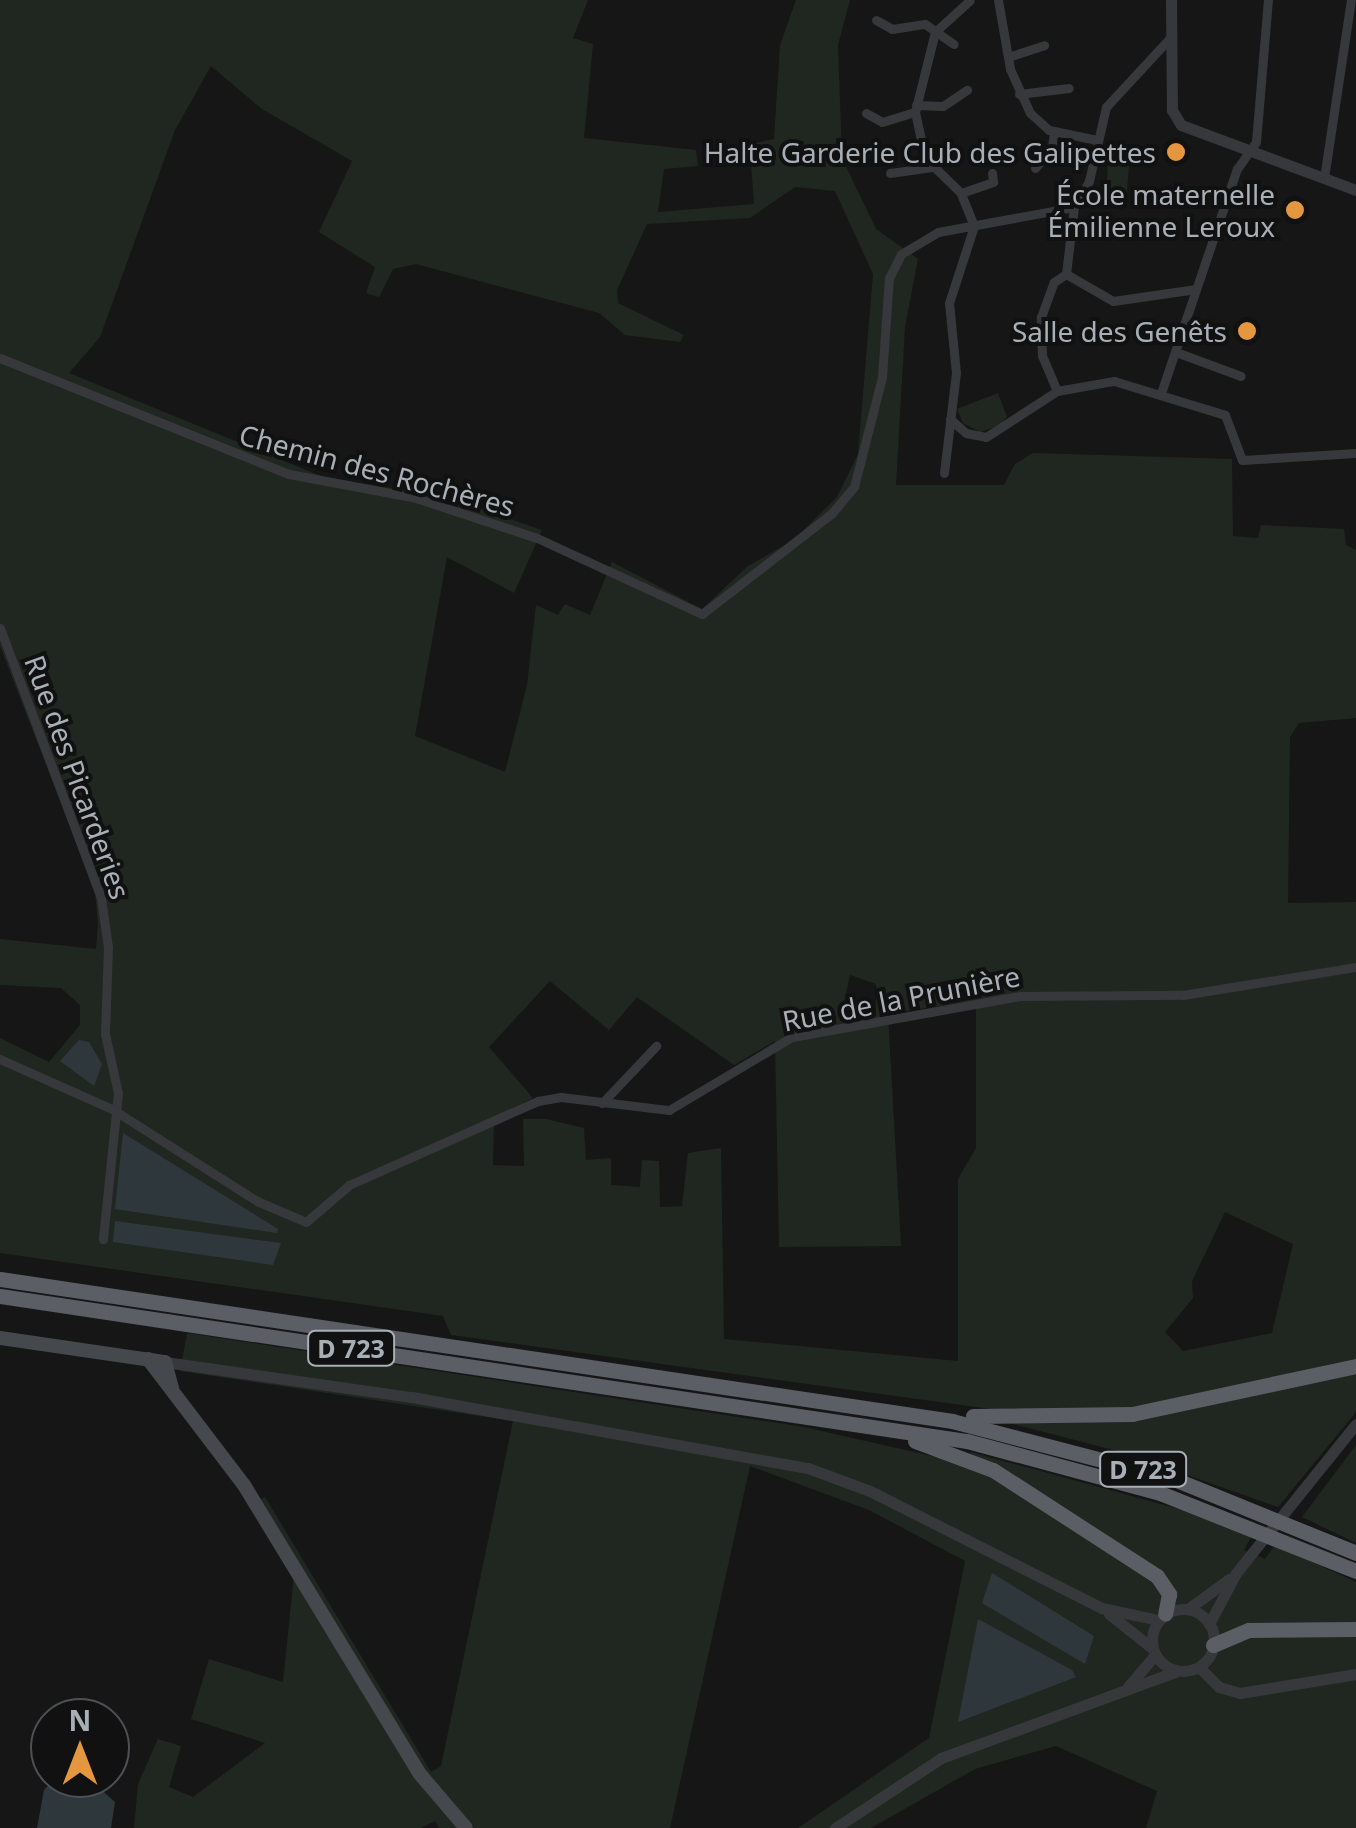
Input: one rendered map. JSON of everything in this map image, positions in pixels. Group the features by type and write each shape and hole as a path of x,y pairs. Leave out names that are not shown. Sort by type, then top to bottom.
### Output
{"highway":[{"name":"D 723","path":"0,1279 920,1415 1144,1470 1356,1553"},
{"name":"D 723","path":"0,1296 850,1421 996,1447 1127,1482 1356,1572"},
{"path":"920,1415 1120,1415 1356,1366"},
{"path":"850,1421 994,1470 1156,1576 1168,1594 1162,1617"},
{"path":"1214,1646 1249,1630 1356,1628"}],"main road":[{"path":"0,1338 165,1362 176,1398"},
{"path":"148,1360 280,1540 419,1773 466,1828"}],"street":[{"path":"944,473 956,374 948,303 974,226 961,192 932,167 916,137 915,109 935,32 970,0"},
{"path":"998,0 1019,94 1054,132 1098,140"},
{"path":"1170,0 1175,118 1252,154 1356,190"},
{"path":"1160,393 1237,170 1252,154 1268,0"},
{"path":"1324,178 1351,0"},
{"path":"876,20 887,28 918,24 954,44"},
{"path":"1008,57 1044,44"},
{"path":"1057,391 1042,355 1041,317 1054,282 1066,274 1074,207 1090,181 1106,108 1146,58 1170,44"},
{"path":"1019,94 1068,88"},
{"path":"866,113 882,122 915,109 942,106 968,90"},
{"path":"1035,168 1052,148 1054,132"},
{"path":"890,173 932,167"},
{"path":"961,192 992,182 992,173"},
{"path":"974,226 1074,207"},
{"name":"Chemin des Rochères","path":"0,358 288,474 416,498 523,532 702,614 845,500 857,479 882,377 883,316 896,260 926,236 974,226"},
{"path":"1066,274 1113,301 1196,288"},
{"path":"1176,352 1240,376"},
{"path":"950,419 972,436 993,435 1057,391 1114,381 1224,415 1237,458 1356,454"},
{"name":"Rue des Picarderies","path":"0,628 101,898 116,1112 103,1240"},
{"name":"Rue de la Prunière","path":"116,1112 297,1222 306,1222 349,1185 538,1102 669,1110 694,1100 766,1049 832,1029 1021,996 1183,995 1356,968"},
{"path":"602,1103 656,1046"},
{"path":"0,1059 116,1112"},
{"path":"165,1362 412,1397 808,1468 870,1490 1102,1608 1178,1671"},
{"path":"835,1828 941,1758 1178,1671 1199,1667 1214,1646 1210,1624 1236,1573 1356,1424"},
{"path":"1341,1447 1356,1435"},
{"path":"1102,1608 1162,1617 1188,1609 1236,1573"},
{"path":"1188,1609 1210,1624"},
{"path":"1114,1696 1147,1672 1162,1617"},
{"path":"1199,1667 1219,1687 1240,1693 1356,1674"}],"shaded area":[{"path":"0,0 588,0 573,38 593,44 584,138 696,150 698,166 664,169 658,212 754,204 751,163 720,162 719,151 774,139 780,45 796,0 850,0 838,45 842,158 876,229 918,259 905,327 896,485 1004,485 1015,464 1033,453 1232,459 1233,536 1258,538 1261,525 1344,529 1346,545 1356,550 1356,718 1299,723 1290,737 1288,903 1356,902 1356,1412 1278,1507 1125,1453 1013,1424 998,1410 451,1335 443,1316 0,1253 0,1038 49,1062 80,1025 80,1005 61,988 0,985 0,939 96,949 98,924 95,891 0,646","holes":["211,66 262,109 352,161 319,232 375,267 366,293 379,297 393,269 416,264 599,313 625,335 680,342 684,335 618,303 617,290 647,224 750,218 795,187 835,191 873,274 858,454 837,497 794,540 748,566 702,609 612,562 590,615 565,604 558,615 536,605 527,685 505,772 415,736 447,557 514,593 542,530 446,497 323,477 69,373 100,337 175,130","850,975 876,984 876,1015 840,1021","550,981 609,1030 637,997 734,1065 775,1041 779,1247 901,1246 888,1014 976,1000 976,1148 958,1179 958,1361 724,1339 721,1148 688,1153 682,1206 660,1207 659,1161 642,1160 640,1187 611,1185 611,1158 586,1160 584,1128 546,1119 523,1119 524,1166 493,1165 494,1118 533,1098 489,1047","1225,1212 1293,1244 1272,1333 1183,1351 1165,1332 1193,1298 1192,1281"]},
{"path":"1108,164 1129,165 1126,205 1106,201"},
{"path":"998,393 1007,417 999,426 980,432 963,423 957,409"},
{"path":"79,1040 89,1042 102,1064 94,1086 60,1061"},
{"path":"123,1133 278,1229 277,1233 115,1209"},
{"path":"115,1221 281,1243 273,1265 113,1242"},
{"path":"187,1333 804,1427 963,1463 971,1452 1204,1516 1252,1536 1244,1550 1265,1559 1275,1545 1356,1582 1356,1828 1146,1828 1157,1791 1056,1746 975,1769 871,1828 798,1828 929,1738 965,1561 869,1510 750,1466 670,1828 439,1828 435,1821 421,1828 134,1828 138,1784 158,1739 181,1746 169,1787 193,1797 265,1743 191,1719 209,1659 283,1682 294,1575 250,1506 265,1497 431,1772 441,1766 513,1421 180,1371"},
{"path":"1356,1445 1356,1543 1302,1517"},
{"path":"992,1573 1094,1636 1085,1664 982,1603"},
{"path":"978,1619 1072,1670 1076,1677 958,1722"},
{"path":"43,1798 110,1798 115,1802 111,1828 37,1828"}],"place":[{"name":"Halte Garderie Club des Galipettes","path":"1176,152"},
{"name":"École maternelle Émilienne Leroux","path":"1295,210"},
{"name":"Salle des Genêts","path":"1247,331"}]}
